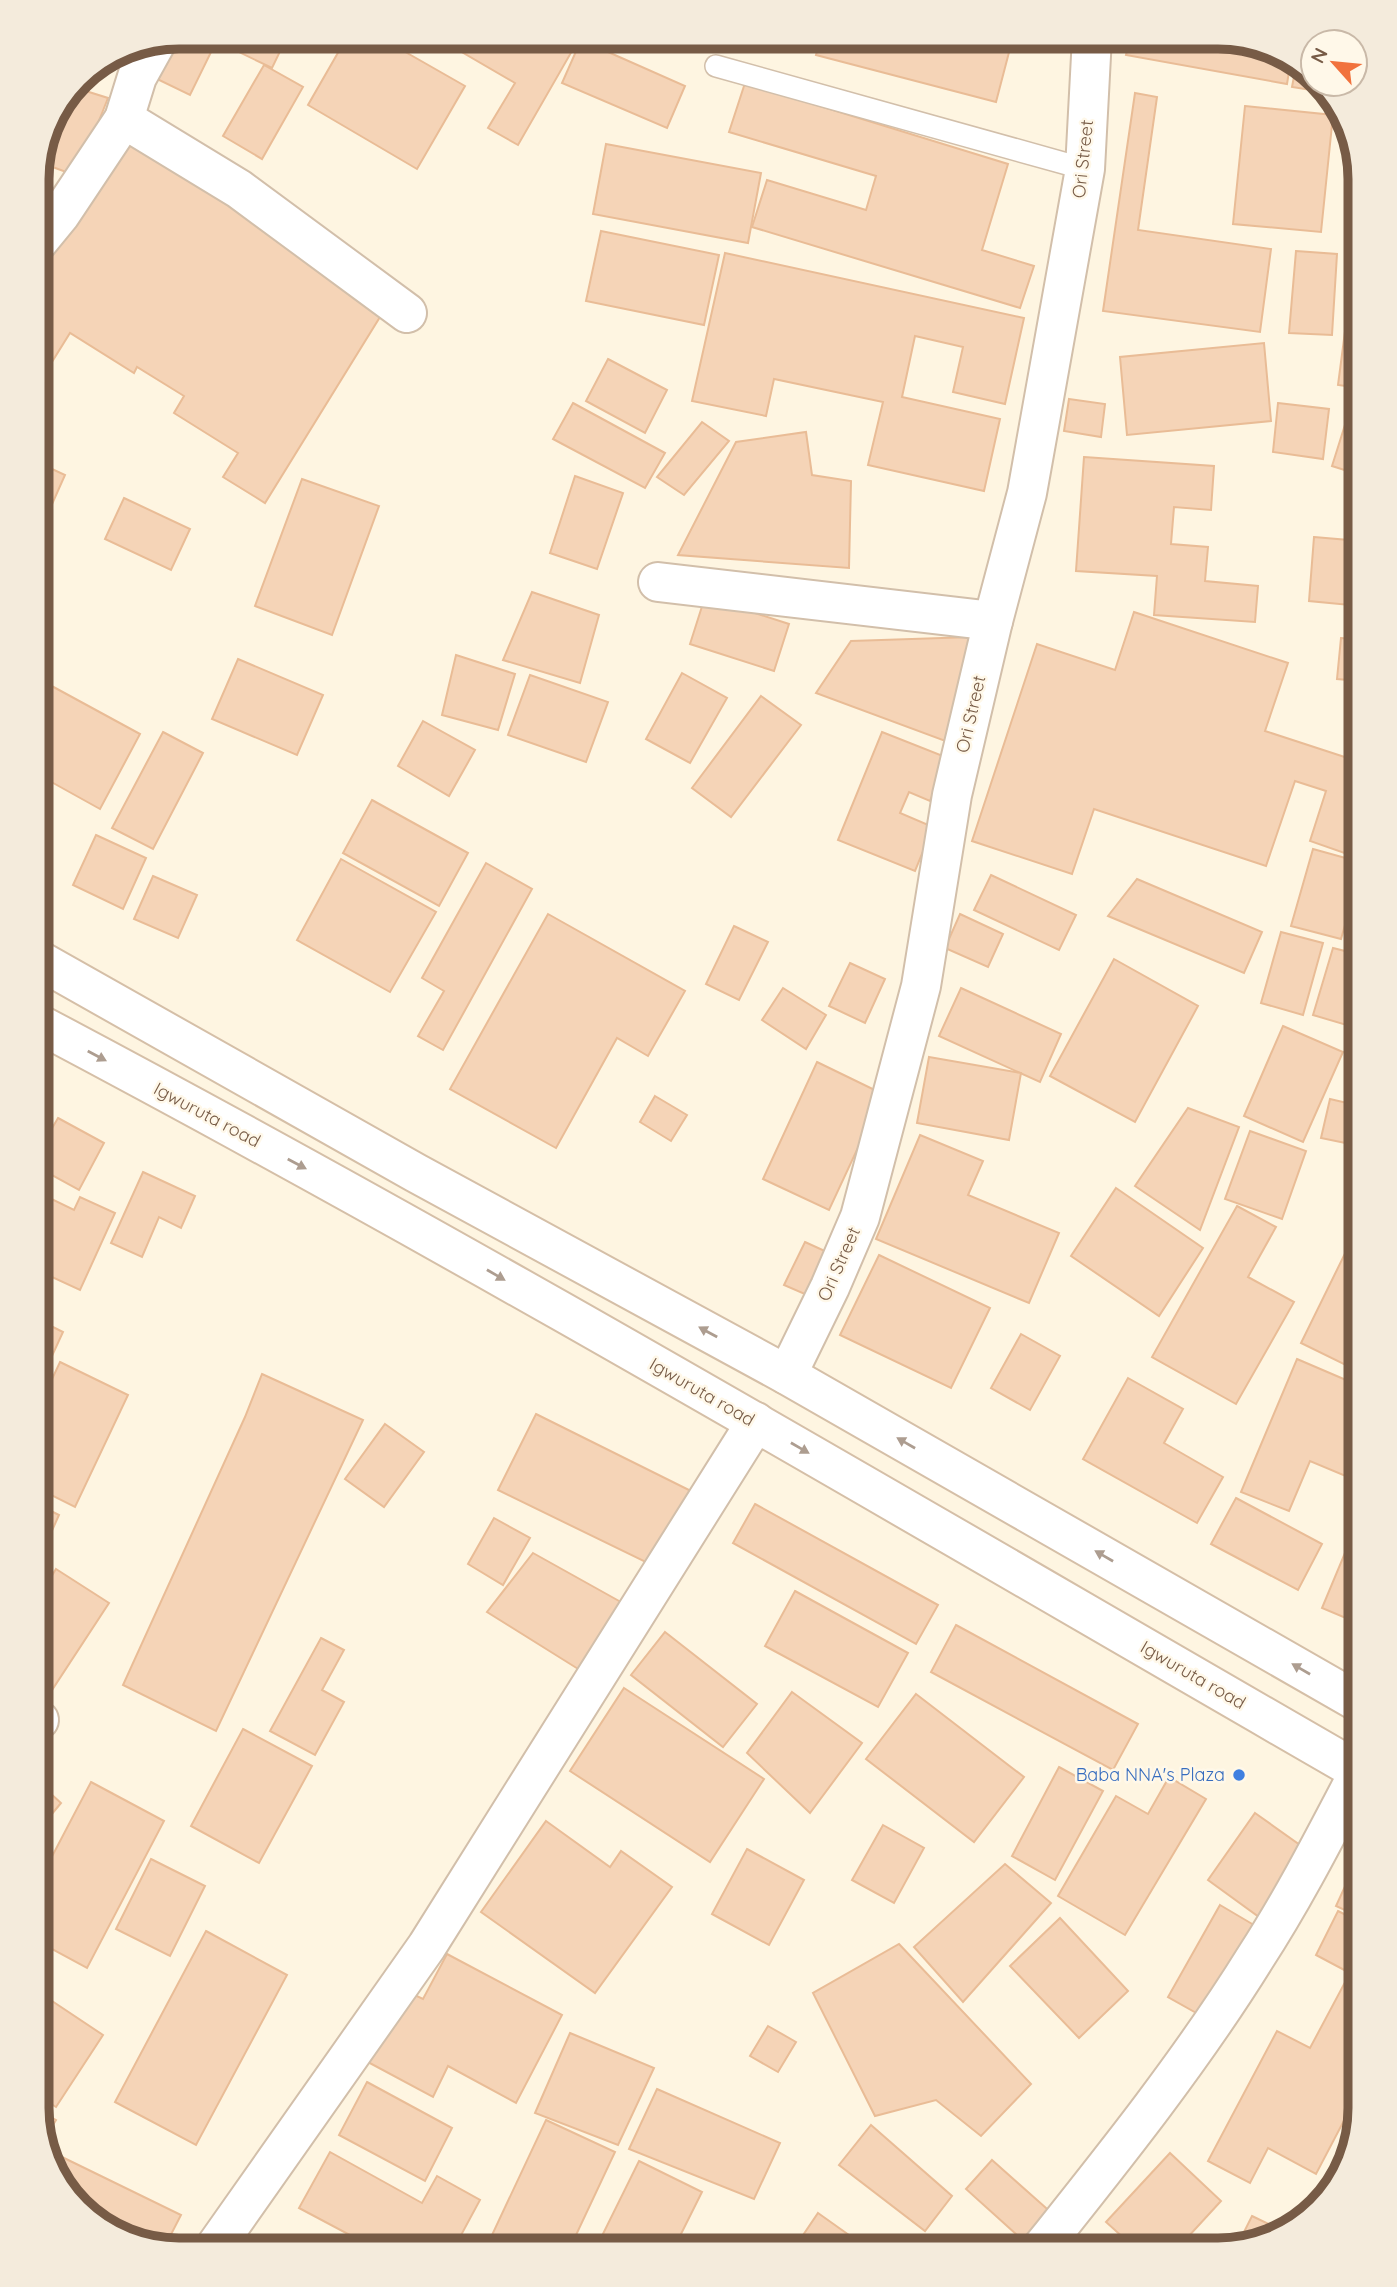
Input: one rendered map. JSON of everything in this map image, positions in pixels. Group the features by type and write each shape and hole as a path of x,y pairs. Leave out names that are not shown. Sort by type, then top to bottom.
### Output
{"street":[{"name":"Ori Street","path":"787,1375 830,1287 860,1217 921,986 952,795 993,621 1027,493 1085,169 1091,49"},
{"path":"49,215 124,119 137,77 151,52"},
{"path":"124,119 239,189 407,313"},
{"path":"658,582 993,621"},
{"path":"49,966 416,1173 787,1375 1348,1696"},
{"name":"Igwuruta road","path":"49,1030 384,1211 756,1422 1348,1765"},
{"path":"221,2238 427,1946 756,1422"},
{"path":"1050,2238 1147,2115 1255,1959 1348,1794"}],"lane":[{"path":"716,66 1085,169"}],"building":[{"path":"213,49 190,95 153,77 167,50"},
{"path":"233,49 281,49 272,68"},
{"path":"340,49 400,49 465,86 417,169 308,105"},
{"path":"457,49 572,51 518,145 488,128 515,83"},
{"path":"577,49 601,49 685,86 667,128 562,83"},
{"path":"818,49 1010,49 996,102 816,55"},
{"path":"1127,49 1227,49 1260,56 1289,70 1287,84 1126,55"},
{"path":"264,65 303,87 262,159 223,136"},
{"path":"1294,74 1299,77 1299,88 1292,87"},
{"path":"745,83 1008,164 982,250 1034,266 1020,308 752,227 767,180 866,210 876,176 729,132"},
{"path":"84,90 108,98 77,176 50,166 59,129 66,114"},
{"path":"1135,93 1157,97 1138,230 1271,249 1260,332 1103,311"},
{"path":"1245,106 1331,115 1321,232 1233,224"},
{"path":"121,139 388,304 265,503 223,477 238,453 174,413 184,396 137,367 134,373 70,333 49,367 49,256"},
{"path":"606,144 761,173 748,243 593,214"},
{"path":"601,231 719,255 704,325 586,301"},
{"path":"1296,251 1337,254 1332,335 1289,333"},
{"path":"725,253 1024,318 1005,404 953,392 963,347 915,336 902,397 1000,419 984,491 868,465 883,402 774,379 766,416 692,401"},
{"path":"1348,309 1348,386 1338,385"},
{"path":"1264,343 1271,421 1127,435 1120,357"},
{"path":"608,359 667,390 645,433 586,401"},
{"path":"1069,399 1105,404 1101,437 1064,431"},
{"path":"573,403 665,453 645,488 553,439"},
{"path":"1278,403 1329,409 1323,459 1273,452"},
{"path":"1348,415 1348,471 1332,466"},
{"path":"702,422 729,441 684,495 657,477"},
{"path":"806,432 812,475 851,481 849,568 678,555 736,442"},
{"path":"1084,457 1214,466 1211,510 1174,507 1171,544 1208,547 1205,581 1258,586 1255,622 1154,615 1157,576 1076,571"},
{"path":"49,468 65,475 49,511"},
{"path":"575,476 623,493 597,569 550,553"},
{"path":"302,479 379,506 332,635 255,606"},
{"path":"124,498 190,529 171,570 105,539"},
{"path":"1314,537 1348,540 1348,605 1309,601"},
{"path":"532,592 599,615 580,683 503,660"},
{"path":"705,597 789,624 774,671 690,644"},
{"path":"1134,612 1288,663 1265,731 1348,758 1348,854 1310,841 1326,791 1295,781 1266,866 1094,809 1072,874 972,841 1037,644 1115,670"},
{"path":"972,637 948,742 816,693 851,641"},
{"path":"1341,638 1348,639 1348,680 1337,679"},
{"path":"456,655 515,674 498,730 442,715"},
{"path":"238,659 323,695 297,755 212,719"},
{"path":"682,673 727,698 690,763 646,739"},
{"path":"530,675 608,702 586,762 508,735"},
{"path":"49,685 140,734 100,809 49,781"},
{"path":"761,696 801,725 731,817 692,788"},
{"path":"423,721 475,750 449,796 398,766"},
{"path":"163,732 203,753 153,849 112,828"},
{"path":"882,732 948,758 930,801 909,792 900,813 933,827 915,871 838,840"},
{"path":"372,800 468,853 439,906 343,853"},
{"path":"96,835 146,858 123,909 73,885"},
{"path":"1313,849 1348,859 1348,915 1341,939 1291,926"},
{"path":"341,859 436,912 390,992 297,940"},
{"path":"486,863 532,889 443,1050 418,1036 444,991 422,978"},
{"path":"991,875 1076,915 1059,950 974,910"},
{"path":"153,876 197,895 178,938 134,919"},
{"path":"1137,879 1262,932 1244,973 1108,916"},
{"path":"548,914 685,991 648,1056 617,1038 556,1148 450,1089"},
{"path":"960,914 1003,934 988,967 945,948"},
{"path":"734,926 768,942 739,1000 706,984"},
{"path":"1281,932 1323,943 1303,1015 1261,1003"},
{"path":"1333,948 1348,952 1348,1025 1313,1015"},
{"path":"1114,959 1198,1006 1135,1122 1050,1076"},
{"path":"850,963 885,979 865,1023 829,1006"},
{"path":"783,988 826,1015 806,1049 762,1020"},
{"path":"961,988 1061,1034 1040,1082 939,1036"},
{"path":"1283,1026 1343,1052 1303,1142 1244,1116"},
{"path":"929,1057 1021,1073 1009,1140 917,1123"},
{"path":"817,1062 883,1094 829,1210 763,1179"},
{"path":"655,1096 687,1115 671,1141 640,1122"},
{"path":"1330,1099 1348,1103 1348,1144 1321,1138"},
{"path":"1188,1108 1239,1127 1200,1230 1135,1186"},
{"path":"58,1118 104,1143 79,1190 49,1174 49,1133"},
{"path":"1250,1131 1306,1151 1282,1219 1225,1199"},
{"path":"920,1135 983,1161 968,1195 1059,1233 1029,1303 876,1239"},
{"path":"143,1172 195,1196 181,1228 159,1217 142,1257 111,1243"},
{"path":"1116,1188 1203,1248 1159,1316 1071,1256"},
{"path":"80,1197 115,1213 80,1290 49,1276 49,1198 74,1210"},
{"path":"1237,1206 1276,1227 1248,1277 1294,1302 1236,1404 1152,1357"},
{"path":"805,1242 827,1252 807,1295 784,1285"},
{"path":"1348,1247 1348,1366 1301,1343"},
{"path":"879,1255 990,1308 951,1388 840,1335"},
{"path":"49,1325 63,1332 52,1356 49,1355"},
{"path":"1021,1334 1060,1356 1030,1410 991,1388"},
{"path":"1297,1359 1348,1381 1348,1477 1310,1461 1289,1511 1241,1492"},
{"path":"60,1362 128,1395 75,1507 49,1494 49,1385"},
{"path":"262,1374 363,1420 216,1731 123,1685"},
{"path":"1128,1378 1183,1409 1164,1443 1223,1477 1197,1523 1083,1459"},
{"path":"536,1414 695,1493 658,1568 498,1490"},
{"path":"385,1424 424,1452 384,1507 345,1479"},
{"path":"1236,1498 1322,1544 1298,1590 1211,1544"},
{"path":"755,1504 938,1605 916,1644 733,1543"},
{"path":"49,1510 59,1515 49,1537"},
{"path":"494,1518 530,1538 503,1585 468,1564"},
{"path":"1348,1546 1348,1619 1322,1608"},
{"path":"533,1553 628,1606 583,1672 487,1612"},
{"path":"56,1569 109,1603 52,1690 49,1688 49,1580"},
{"path":"795,1591 908,1653 878,1707 765,1646"},
{"path":"956,1625 1138,1724 1113,1770 931,1672"},
{"path":"665,1632 757,1704 723,1747 631,1675"},
{"path":"321,1638 344,1650 322,1690 344,1702 315,1755 270,1731"},
{"path":"624,1688 764,1779 710,1862 570,1771"},
{"path":"792,1692 862,1743 810,1813 747,1753"},
{"path":"916,1694 1024,1777 974,1842 866,1759"},
{"path":"243,1729 312,1766 259,1863 191,1826"},
{"path":"1059,1767 1103,1791 1055,1880 1012,1856"},
{"path":"1169,1777 1206,1799 1125,1935 1058,1896 1116,1796 1148,1814"},
{"path":"91,1782 164,1821 87,1968 49,1947 49,1862"},
{"path":"49,1792 61,1803 49,1818"},
{"path":"1255,1813 1307,1850 1259,1917 1208,1880"},
{"path":"546,1821 610,1867 621,1851 672,1887 595,1993 481,1912"},
{"path":"883,1825 924,1848 894,1903 852,1880"},
{"path":"747,1849 804,1880 769,1945 712,1914"},
{"path":"151,1859 205,1886 170,1956 116,1929"},
{"path":"1005,1864 1051,1903 963,2002 914,1947"},
{"path":"1348,1880 1348,1912 1336,1906"},
{"path":"1220,1905 1259,1928 1207,2019 1168,1997"},
{"path":"1338,1911 1348,1916 1348,1972 1316,1955"},
{"path":"1060,1918 1128,1991 1079,2038 1010,1966"},
{"path":"206,1931 287,1975 196,2145 115,2102"},
{"path":"899,1944 1031,2084 981,2136 936,2100 875,2116 813,1993"},
{"path":"447,1954 562,2015 516,2103 448,2066 433,2097 366,2061 404,1990 423,1999"},
{"path":"1348,1977 1348,2114 1316,2174 1268,2148 1250,2183 1208,2161 1277,2031 1310,2048"},
{"path":"49,1999 103,2035 56,2107 49,2103"},
{"path":"768,2026 796,2042 778,2072 750,2056"},
{"path":"570,2033 654,2068 618,2145 535,2113"},
{"path":"367,2082 452,2128 425,2181 339,2135"},
{"path":"657,2089 780,2143 754,2199 629,2149"},
{"path":"49,2116 56,2120 50,2129"},
{"path":"546,2120 615,2152 575,2238 491,2238"},
{"path":"871,2125 952,2196 925,2231 839,2165"},
{"path":"330,2152 422,2203 437,2176 480,2200 459,2238 355,2238 299,2208"},
{"path":"1170,2153 1221,2201 1187,2238 1124,2238 1106,2222"},
{"path":"62,2157 181,2215 169,2238 137,2231 107,2216 81,2194 60,2161"},
{"path":"992,2160 1054,2215 1034,2238 1020,2238 966,2189"},
{"path":"639,2161 702,2192 679,2238 601,2238"},
{"path":"1336,2164 1316,2194 1313,2194"},
{"path":"818,2213 853,2238 801,2238"},
{"path":"1252,2216 1273,2226 1260,2231 1242,2236"}],"place":[{"name":"Baba NNA's Plaza","path":"1239,1775"}]}
